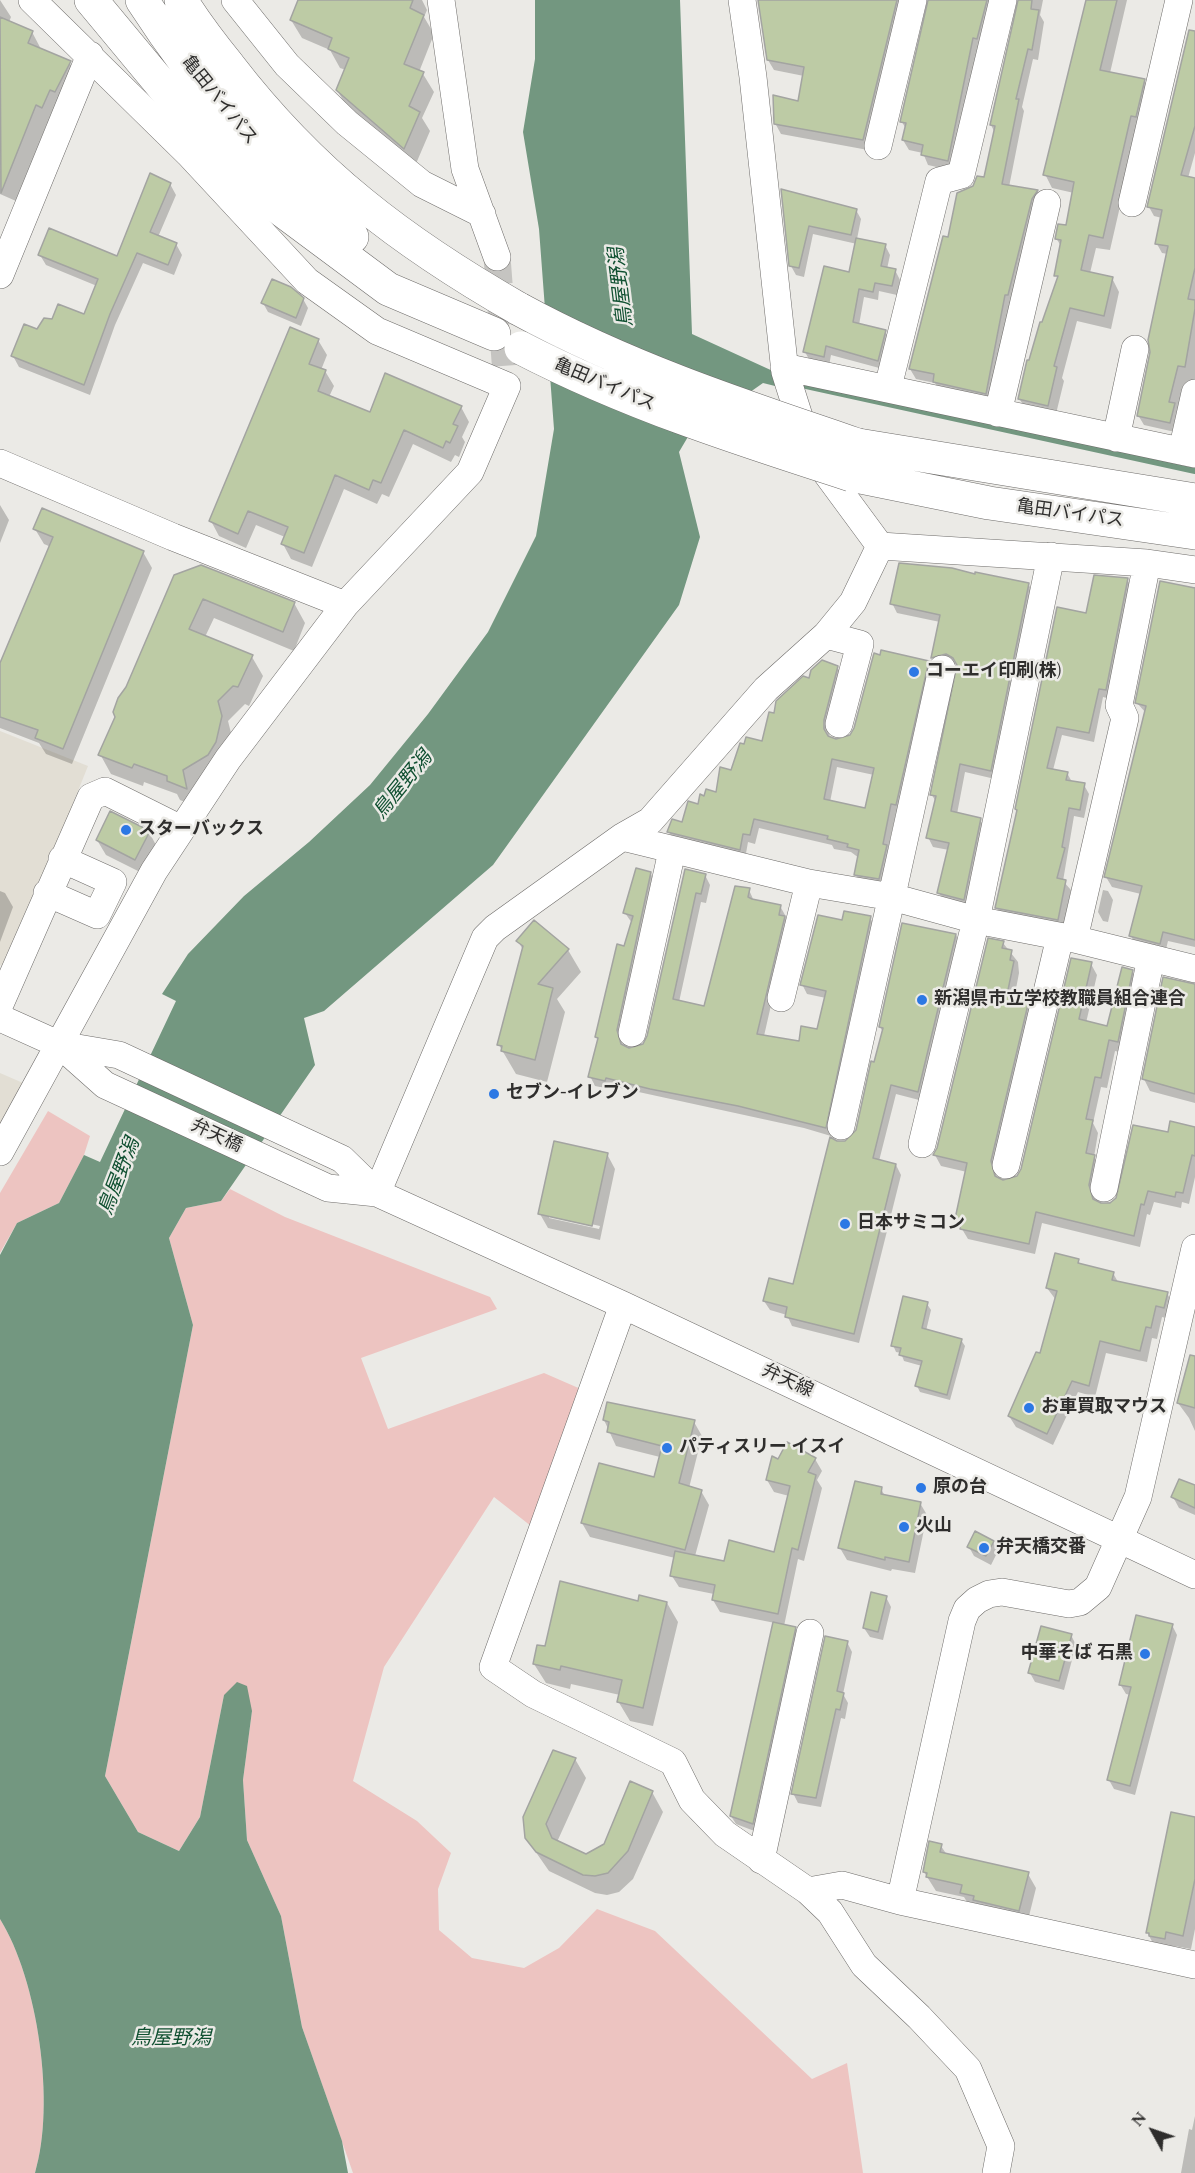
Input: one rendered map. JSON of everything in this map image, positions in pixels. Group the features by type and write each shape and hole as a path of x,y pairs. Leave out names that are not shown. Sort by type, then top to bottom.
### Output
{"highway":[{"path":"90,0 194,124 267,200 388,289 508,341"},
{"name":"亀田バイパス","path":"142,0 220,109 268,161 322,212 395,271 508,341 559,368 716,431 855,460 1195,500"},
{"name":"亀田バイパス","path":"181,0 213,46 266,114 335,182 393,231 457,274 575,340 855,460 989,503 1195,533"},
{"path":"201,0 213,46"}],"street":[{"path":"0,1152 141,896 181,830 228,759 345,605 470,472 507,386 377,332 307,281 189,154 90,54 32,0"},
{"path":"235,0 287,64 347,123 422,184 482,214"},
{"path":"441,0 465,169 497,257"},
{"path":"742,0 753,77 786,378 810,451 880,546"},
{"path":"878,146 913,0"},
{"path":"888,387 939,181 961,175 1002,0"},
{"path":"1132,203 1179,0"},
{"path":"0,274 90,54"},
{"path":"998,413 1047,202"},
{"path":"1116,438 1135,349"},
{"path":"786,378 888,387 998,413 1189,452 1195,393"},
{"path":"0,463 173,537 345,605"},
{"path":"880,546 1147,563 1195,570"},
{"path":"377,1193 485,938 622,837 650,821 766,689 826,634 853,602 880,546"},
{"path":"922,1144 976,920 1052,556"},
{"path":"1006,1165 1125,718 1119,705 1147,563"},
{"path":"826,634 860,644 838,724"},
{"path":"841,1126 942,669"},
{"path":"0,1004 91,797 105,791 181,830"},
{"path":"622,837 809,883 892,897 976,920 1067,938 1195,969"},
{"path":"632,1033 672,851"},
{"path":"62,859 141,896"},
{"path":"47,893 97,915 113,882"},
{"path":"788,991 809,883"},
{"path":"1104,1188 1151,958"},
{"path":"0,1018 60,1045"},
{"name":"弁天橋","path":"60,1045 119,1055 342,1159 377,1193"},
{"name":"弁天橋","path":"60,1045 105,1085 328,1188 377,1193"},
{"name":"弁天線","path":"377,1193 623,1305 1195,1575"},
{"path":"900,1901 962,1621 967,1609 983,1597 1002,1592 1069,1604 1080,1602 1098,1587 1138,1497 1195,1248"},
{"path":"623,1305 493,1667 533,1694 673,1762 692,1800 725,1834 808,1891 830,1912 864,1965 920,2017 968,2069 1001,2146 1002,2172"},
{"path":"761,1860 810,1633"},
{"path":"808,1891 842,1885 900,1901 1195,1965"}],"shaded area":[{"path":"0,731 88,766 7,968 0,965"},
{"path":"0,1073 30,1086 0,1135"},
{"path":"48,1111 90,1136 84,1155 59,1203 17,1223 0,1253 0,1193"},
{"path":"230,1189 285,1217 490,1297 497,1309 361,1358 388,1429 544,1373 583,1390 531,1526 494,1497 384,1667 353,1781 417,1821 451,1853 438,1889 439,1930 472,1958 524,1968 559,1948 597,1909 655,1931 812,2079 847,2063 863,2173 353,2173 302,2027 281,1916 247,1840 243,1780 252,1711 224,1695 200,1817 179,1851 138,1832 105,1776 193,1325 169,1238 186,1208 221,1201"},
{"path":"0,1919 24,1975 40,2043 44,2113 35,2173 0,2173"}],"water":[{"name":"鳥屋野潟","path":"535,0 680,0 692,334 775,372 779,387 763,383 689,435 679,452 700,537 679,605 493,865 324,1011 304,1018 315,1065 221,1201 186,1208 169,1238 193,1325 105,1776 138,1832 179,1851 200,1817 224,1695 237,1682 247,1686 252,1711 243,1780 247,1840 281,1916 302,2027 342,2141 348,2173 35,2173 44,2113 40,2043 24,1975 0,1919 0,1255 17,1223 59,1203 84,1155 100,1162 176,1001 162,994 188,954 244,896 309,842 370,785 428,714 488,632 536,536 554,429 539,229 523,132 535,59"}],"building":[{"path":"298,0 413,0 410,8 424,15 404,64 424,72 409,106 420,112 404,149 336,90 349,58 328,49 332,38 290,20"},
{"path":"758,0 897,0 863,140 774,124 773,95 798,101 804,67 767,60"},
{"path":"928,0 987,0 977,39 973,38 948,161 921,155 923,145 902,140 906,123 900,122"},
{"path":"1018,0 1032,0 1031,9 1039,10 1032,50 1028,49 1016,99 1019,99 1002,184 1038,190 1032,199 1008,295 1005,295 986,394 933,382 934,374 909,369 943,236 948,237 957,193 973,186 977,176 984,177 995,126 990,125"},
{"path":"1086,0 1117,0 1100,70 1145,79 1136,117 1131,116 1103,238 1089,235 1081,270 1113,277 1104,316 1070,308 1054,366 1057,367 1048,406 1018,399 1027,360 1029,360 1040,322 1042,322 1058,276 1054,276 1061,240 1055,239 1058,224 1066,225 1074,182 1043,175"},
{"path":"0,17 33,31 28,43 71,61 55,92 50,90 42,108 36,105 1,193"},
{"path":"1189,30 1195,31 1195,126 1181,175 1195,178 1195,268 1188,299 1195,300 1195,309 1185,367 1178,366 1169,402 1175,403 1170,423 1137,416 1150,352 1148,340 1168,246 1155,244 1162,210 1147,207"},
{"path":"150,173 171,183 150,232 177,243 168,265 137,253 110,314 84,385 11,356 24,324 37,329 44,318 52,319 58,304 84,314 98,279 38,255 49,228 117,256"},
{"path":"781,189 857,209 851,235 809,226 799,268 789,266"},
{"path":"856,238 886,244 881,266 896,269 892,286 875,283 873,292 859,289 853,322 886,330 878,361 826,346 824,357 803,352 824,266 849,272"},
{"path":"272,279 291,287 304,298 296,318 261,303"},
{"path":"290,327 319,339 309,364 326,370 318,391 370,412 385,373 462,406 453,424 458,426 450,443 446,441 443,448 404,430 381,483 373,480 369,490 335,475 304,553 281,544 288,527 248,511 238,534 209,521"},
{"path":"42,508 144,551 63,749 35,738 38,730 0,717 0,663 53,537 33,529"},
{"path":"899,563 952,568 1029,583 991,771 960,764 951,811 981,818 964,900 937,893 949,843 926,838 936,796 930,795 957,665 953,658 946,654 931,658 940,615 890,604"},
{"path":"201,565 295,602 283,632 203,599 189,629 253,655 238,687 233,686 218,701 222,716 216,742 208,755 183,770 187,789 167,781 167,776 134,764 132,768 98,755 115,717 113,712 118,698 126,687 174,575"},
{"path":"1094,575 1128,578 1106,690 1099,689 1089,733 1057,727 1047,768 1068,772 1066,780 1085,783 1080,810 1069,808 1062,847 1065,848 1057,878 1066,880 1058,920 995,908 1057,607 1086,613"},
{"path":"1160,581 1195,588 1195,940 1163,932 1160,944 1129,936 1142,886 1104,877 1146,706 1135,703"},
{"path":"881,650 929,661 896,805 891,804 883,844 887,845 879,879 854,875 859,850 847,847 848,844 827,839 828,836 754,819 750,835 743,834 740,850 667,832 672,819 682,822 688,801 698,804 700,794 704,796 706,789 716,792 720,767 731,770 740,743 744,744 746,737 762,741 769,712 774,713 776,701 803,676 809,678 811,670 822,660 838,666 824,720 824,729 828,736 836,739 850,735 854,728 874,653 880,655","holes":["832,759 874,768 865,808 824,799"]},
{"name":"スターバックス","path":"110,811 150,831 135,860 96,840"},
{"path":"636,868 651,872 617,1030 621,1044 629,1048 643,1044 647,1036 685,869 706,874 701,894 696,893 673,999 704,1006 735,886 750,888 748,897 752,899 781,905 779,915 785,916 757,1034 799,1041 801,1026 817,1029 826,991 800,985 818,915 842,920 844,911 871,916 826,1128 738,1106 606,1078 605,1081 588,1077 617,944 624,946 633,916 623,913"},
{"path":"534,920 569,949 538,984 553,988 535,1060 501,1051 502,1046 497,1045 523,946 516,941"},
{"path":"902,923 956,934 918,1092 891,1085 873,1158 896,1164 854,1334 785,1317 787,1307 763,1301 769,1278 793,1284 830,1137 837,1141 845,1141 856,1130 871,1061 874,1062 883,1028 879,1027"},
{"path":"988,938 1004,941 1002,948 1012,950 1010,960 1014,961 1008,990 1030,996 991,1161 995,1176 1003,1180 1017,1176 1021,1169 1071,958 1092,962 1079,1019 1107,1026 1122,967 1133,970 1118,1042 1109,1040 1101,1078 1095,1077 1086,1119 1093,1120 1086,1153 1095,1155 1089,1185 1093,1199 1101,1203 1110,1203 1116,1198 1133,1125 1168,1132 1170,1121 1195,1127 1195,1156 1192,1155 1183,1193 1176,1192 1175,1197 1148,1191 1144,1205 1141,1204 1134,1236 1036,1212 1029,1244 960,1229 961,1221 955,1219 967,1163 933,1155 937,1148"},
{"path":"1163,977 1195,984 1195,1094 1142,1079"},
{"path":"554,1141 608,1153 592,1226 538,1214"},
{"path":"1055,1253 1079,1259 1078,1263 1114,1272 1112,1280 1168,1292 1164,1308 1156,1306 1151,1328 1146,1327 1140,1351 1100,1341 1089,1386 1072,1381 1047,1434 1008,1416 1036,1352 1040,1353 1057,1291 1046,1288"},
{"path":"903,1296 928,1302 922,1328 962,1339 947,1395 915,1386 922,1361 899,1355 901,1348 891,1346"},
{"path":"1190,1355 1195,1356 1195,1408 1177,1403"},
{"path":"607,1402 695,1420 679,1483 702,1490 685,1550 581,1523 599,1463 654,1477 662,1446 607,1432 609,1422 603,1420"},
{"path":"787,1442 816,1458 808,1472 816,1475 798,1550 792,1548 778,1614 712,1600 715,1585 670,1576 675,1551 724,1561 729,1540 774,1552 790,1486 766,1480 772,1456 778,1459"},
{"path":"1179,1479 1195,1485 1195,1508 1171,1497"},
{"path":"855,1481 882,1487 881,1494 921,1502 909,1562 885,1557 885,1560 838,1548"},
{"name":"弁天橋交番","path":"975,1531 994,1541 986,1556 967,1547"},
{"path":"560,1581 638,1601 639,1595 667,1602 643,1708 617,1702 622,1680 561,1666 560,1670 533,1664 537,1645 545,1646"},
{"path":"871,1592 887,1596 878,1632 863,1628"},
{"path":"1136,1615 1173,1624 1130,1786 1107,1780 1131,1687 1119,1685"},
{"path":"773,1622 796,1627 753,1824 730,1816"},
{"path":"1041,1626 1072,1634 1059,1681 1028,1673"},
{"path":"825,1636 848,1641 837,1691 844,1693 840,1710 836,1709 816,1798 791,1794"},
{"path":"553,1750 576,1758 546,1824 552,1838 586,1854 604,1844 630,1781 653,1791 628,1851 608,1873 595,1876 583,1875 536,1852 525,1838 523,1817"},
{"path":"1171,1812 1195,1817 1195,1879 1183,1936 1166,1932 1165,1939 1149,1936 1149,1933 1146,1933"},
{"path":"929,1841 942,1844 940,1852 1029,1872 1019,1911 973,1900 974,1896 960,1893 962,1885 926,1877 927,1873 923,1872"}],"waterway":[{"path":"797,384 1195,471"}],"tunnel":[{"path":"497,257 507,386"}],"place":[{"name":"コーエイ印刷(株)","path":"914,672"},
{"name":"スターバックス","path":"126,830"},
{"name":"新潟県市立学校教職員組合連合","path":"922,1000"},
{"name":"セブン-イレブン","path":"494,1094"},
{"name":"日本サミコン","path":"845,1224"},
{"name":"お車買取マウス","path":"1029,1408"},
{"name":"パティスリー イスイ","path":"667,1448"},
{"name":"原の台","path":"921,1488"},
{"name":"火山","path":"904,1527"},
{"name":"弁天橋交番","path":"984,1548"},
{"name":"中華そば 石黒","path":"1145,1654"}]}
